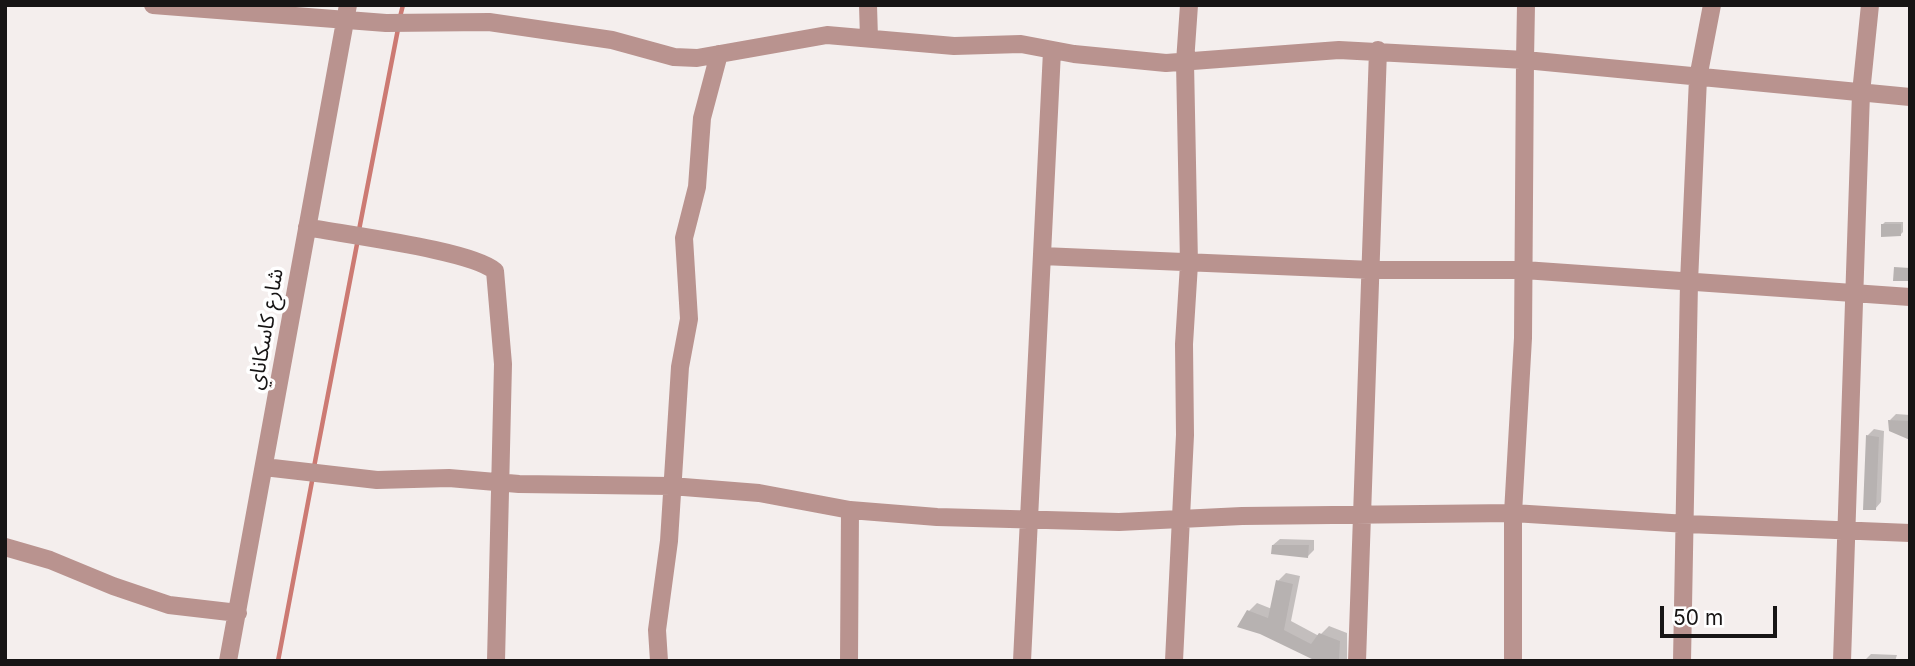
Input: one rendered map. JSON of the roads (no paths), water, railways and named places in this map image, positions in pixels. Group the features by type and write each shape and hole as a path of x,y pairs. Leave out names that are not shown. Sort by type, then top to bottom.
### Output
{"street":[{"path":"153,5 346,13 386,23 489,22 612,40 674,57 719,54 827,35 954,46 1021,44 1052,51 1185,62 1378,50 1423,56 1525,60 1698,78 1819,86 1910,97"},
{"path":"868,5 869,38"},
{"path":"1174,661 1182,519 1184,344 1189,264 1185,62 1189,5"},
{"path":"1513,661 1513,513 1523,338 1526,5"},
{"path":"1682,661 1687,524 1689,282 1698,78 1712,5"},
{"path":"1842,661 1844,531 1861,93 1870,5"},
{"name":"شارع كاسكاناي","path":"228,661 346,13"},
{"path":"1357,661 1378,50"},
{"path":"1022,661 1052,51"},
{"path":"659,661 657,630 669,541 680,367 689,319 684,237 697,187 702,118 719,54"},
{"path":"307,227 449,254 487,264 495,271 503,364 496,661"},
{"path":"1042,256 1372,270 1524,270 1910,298"},
{"path":"264,467 377,480 449,478 501,482 671,486 759,493 850,510 937,517 1027,520 1182,519 1513,513 1687,524 1910,533"},
{"path":"849,661 850,510"},
{"path":"5,547 51,560 169,605 238,613"}],"waterway":[{"path":"400,17 403,5"},
{"path":"359,230 398,29"},
{"path":"314,467 358,239"},
{"path":"278,661 313,476"}]}
